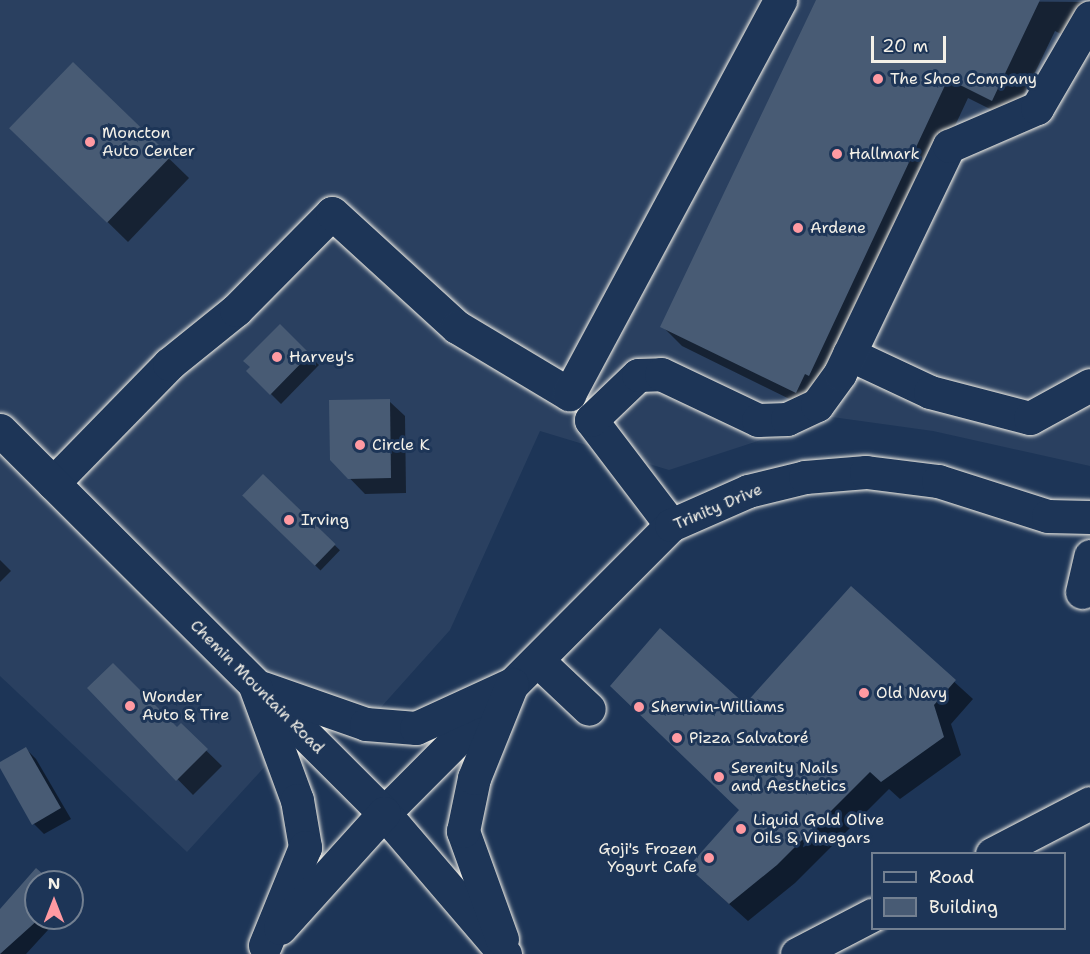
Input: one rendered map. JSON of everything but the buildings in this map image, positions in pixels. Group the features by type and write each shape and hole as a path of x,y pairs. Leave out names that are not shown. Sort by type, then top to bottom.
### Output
{"main road":[{"path":"569,394 780,0"},
{"path":"591,420 638,375 661,374 758,420 787,419 817,405 849,354 949,146 1037,108 1087,28"},
{"path":"53,483 169,364 236,310 332,213 457,327 569,394 671,525"},
{"path":"849,354 930,392 1030,418 1090,385"},
{"name":"Chemin Mountain Road","path":"0,430 384,813 506,954"},
{"name":"Trinity Drive","path":"261,949 384,813 671,525 748,491 805,477 866,472 938,481 1048,516 1090,516"},
{"path":"1082,592 1090,556"},
{"path":"537,660 589,709"},
{"path":"255,686 366,724 416,728 512,684"},
{"path":"506,954 463,831 474,778 512,684"},
{"path":"255,686 297,800 305,847 261,949"},
{"path":"996,852 1090,803"},
{"path":"797,954 871,916"}],"shaded area":[{"path":"0,0 1090,0 1090,466 933,431 832,417 669,470 540,431 450,630 366,724 255,686 279,751 187,852 0,676"}],"place":[{"name":"The Shoe Company","path":"878,79"},
{"name":"Moncton Auto Center","path":"90,142"},
{"name":"Hallmark","path":"837,154"},
{"name":"Ardene","path":"798,228"},
{"name":"Harvey's","path":"277,357"},
{"name":"Circle K","path":"360,445"},
{"name":"Irving","path":"289,520"},
{"name":"Old Navy","path":"864,693"},
{"name":"Wonder Auto & Tire","path":"130,706"},
{"name":"Sherwin-Williams","path":"639,707"},
{"name":"Pizza Salvatoré","path":"677,738"},
{"name":"Serenity Nails and Aesthetics","path":"719,777"},
{"name":"Liquid Gold Olive Oils & Vinegars","path":"741,829"},
{"name":"Goji's Frozen Yogurt Cafe","path":"709,858"}]}
